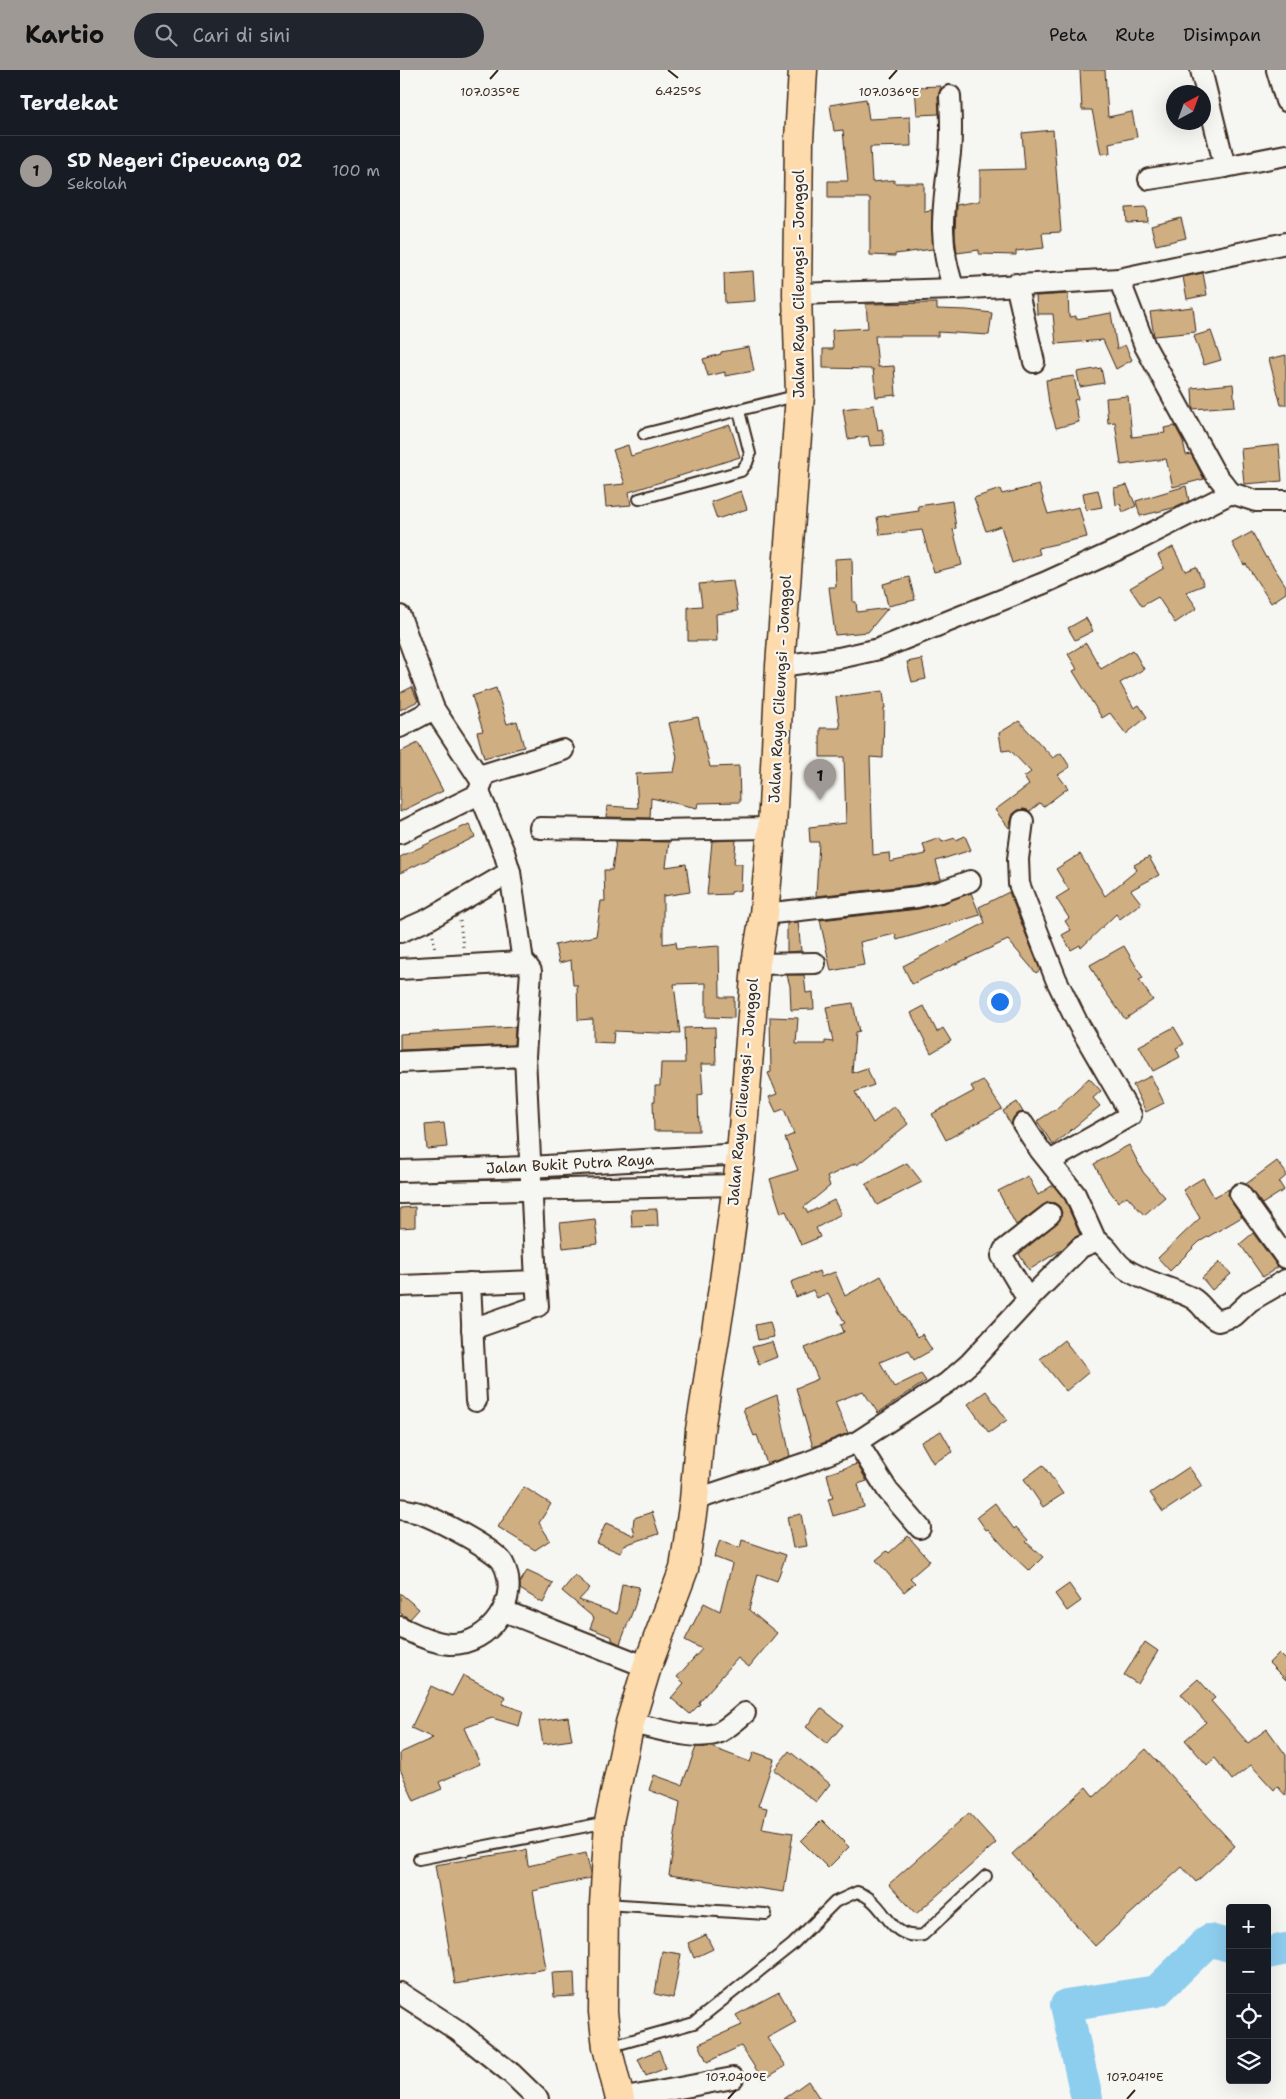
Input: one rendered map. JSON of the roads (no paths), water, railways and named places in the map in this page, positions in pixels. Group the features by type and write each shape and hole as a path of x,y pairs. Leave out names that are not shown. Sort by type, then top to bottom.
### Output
{"main road":[{"name":"Jalan Raya Cileungsi - Jonggol","path":"620,2099 607,2047 603,2012 604,1904 609,1822 630,1722 647,1667 684,1569 694,1500 700,1430 723,1288 735,1184 741,1154 756,964 764,914 772,828 780,666 800,395 797,294 799,140 803,70"}],"street":[{"path":"1201,70 1225,167"},
{"path":"1277,70 1286,101"},
{"path":"950,96 950,151 942,216 942,245 946,268 954,289"},
{"path":"1149,179 1286,155"},
{"path":"797,294 954,289 1119,279 1286,243"},
{"path":"1119,279 1145,346 1214,472 1231,493 1256,501 1286,501"},
{"path":"1016,284 1034,362"},
{"path":"780,666 839,658 879,649 1044,583 1136,541 1231,493"},
{"path":"401,619 434,709 468,762 479,784 504,852 510,872 522,962"},
{"path":"400,726 434,709"},
{"path":"400,833 460,804 479,784 563,750"},
{"path":"1023,821 1018,859 1019,884 1056,979 1077,1022 1131,1115 1050,1161"},
{"path":"540,828 656,830 772,828"},
{"path":"400,932 429,919 510,872"},
{"path":"764,914 917,897 970,882"},
{"path":"400,968 522,962 531,971 525,1056 538,1306 472,1329"},
{"path":"756,964 815,963"},
{"path":"400,1062 525,1056"},
{"path":"1023,1124 1040,1150 1075,1194 1096,1241 1101,1243 1122,1267 1194,1299 1209,1318 1218,1321 1234,1316 1250,1301 1286,1280"},
{"name":"Jalan Bukit Putra Raya","path":"400,1171 530,1167 741,1154"},
{"name":"Jalan Bukit Putra Raya","path":"400,1193 531,1191 735,1184"},
{"path":"1240,1194 1286,1258"},
{"path":"1028,1300 1002,1256 1004,1250 1050,1214"},
{"path":"694,1500 806,1463 856,1442 947,1383 970,1363 1028,1300 1080,1248 1096,1241"},
{"path":"400,1286 536,1281"},
{"path":"470,1284 476,1401"},
{"path":"856,1442 888,1492 920,1528"},
{"path":"400,1509 419,1513 465,1536 503,1562 508,1581 509,1596 504,1611 494,1624 482,1634 469,1640 451,1644 426,1638 400,1626"},
{"path":"504,1611 647,1667"},
{"path":"630,1722 683,1734 709,1736 719,1732 745,1713"},
{"path":"400,1993 457,2030 511,2073 538,2099"},
{"path":"620,2099 733,2078"}],"lane":[{"path":"644,434 800,395"},
{"path":"639,499 741,471 747,463 750,454 739,411"},
{"path":"419,1859 609,1822"},
{"path":"607,2047 694,2023 792,1945 835,1902 857,1892 874,1901 898,1932 912,1937 923,1935 986,1876"},
{"path":"604,1904 766,1914"}],"waterway":[{"path":"1087,2099 1066,2005 1157,1991 1209,1940 1226,1945"},
{"path":"1271,1952 1286,1949"}],"place":[{"name":"SD Negeri Cipeucang 02","path":"820,800"}]}
